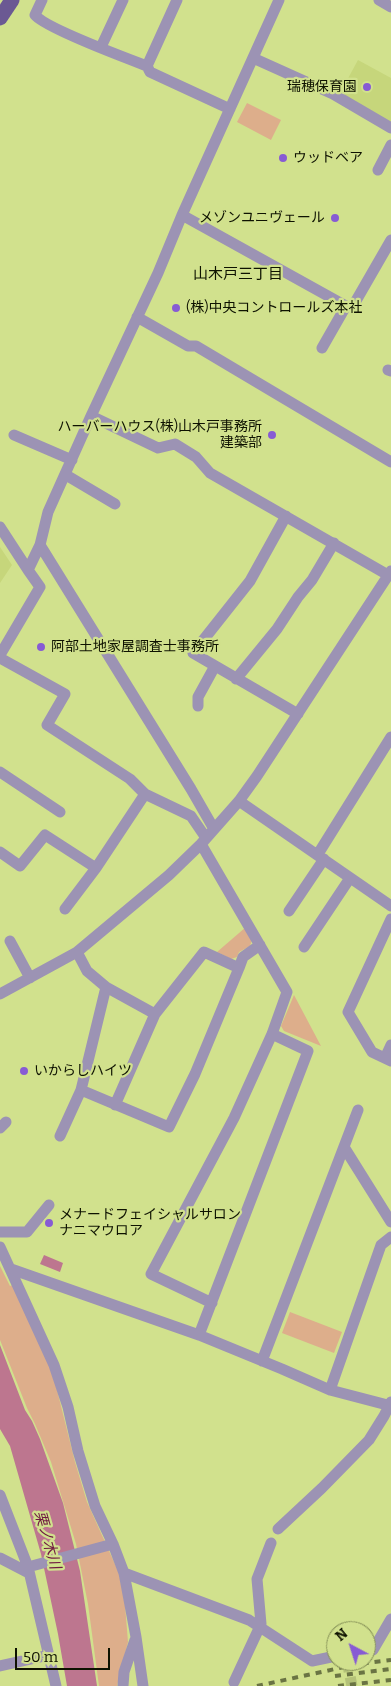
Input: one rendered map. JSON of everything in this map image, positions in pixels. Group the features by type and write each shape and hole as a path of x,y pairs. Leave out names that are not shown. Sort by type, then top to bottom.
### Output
{"main road":[{"path":"0,18 12,0"}],"street":[{"path":"42,0 35,15 37,18 53,27 147,66 150,72 230,108"},
{"path":"102,47 123,0"},
{"path":"147,66 177,0"},
{"path":"28,570 40,545 48,512 158,273 182,215 279,0"},
{"path":"379,0 391,7"},
{"path":"253,58 333,94 391,128"},
{"path":"378,170 391,145"},
{"path":"182,215 346,306 322,348"},
{"path":"353,306 387,257 391,240"},
{"path":"137,318 188,346 196,346 391,462"},
{"path":"0,994 77,952 169,875 207,837 239,802 390,573 210,473 196,457 175,444 158,448 91,416"},
{"path":"14,435 72,460"},
{"path":"66,475 115,504"},
{"path":"286,516 250,581 193,653 298,714"},
{"path":"0,526 40,587 0,656 65,694 47,725 130,779 145,794 191,816 207,837"},
{"path":"236,678 277,629 298,597 312,580 334,543"},
{"path":"40,545 191,788 207,837 260,946 286,992 272,1034 234,1118 152,1274 212,1303"},
{"path":"198,706 198,696 215,666"},
{"path":"289,911 391,737"},
{"path":"0,772 60,812"},
{"path":"65,909 96,868 145,794"},
{"path":"239,802 391,906"},
{"path":"0,852 20,866 45,835 96,868"},
{"path":"304,947 350,878"},
{"path":"391,918 348,1012 372,1052 388,1059 391,1045"},
{"path":"10,941 30,978"},
{"path":"81,1090 169,1127 195,1074 243,957 260,946"},
{"path":"77,952 87,971 106,987 154,1014"},
{"path":"115,1105 154,1014 204,952 240,968"},
{"path":"60,1136 81,1090 106,987"},
{"path":"199,1335 308,1051 272,1034"},
{"path":"262,1361 358,1110"},
{"path":"344,1147 391,1222"},
{"path":"0,1232 27,1232 49,1205"},
{"path":"330,1390 381,1245 391,1237"},
{"path":"0,1248 54,1366 68,1407 78,1452 107,1545 124,1573 136,1637 142,1686"},
{"path":"11,1269 199,1335 330,1390 390,1405 369,1440 278,1529"},
{"path":"0,1495 30,1569 56,1686"},
{"path":"234,1682 261,1624 257,1579 271,1543"},
{"path":"0,1558 30,1569 107,1545"},
{"path":"124,1573 249,1620 312,1661 326,1658"},
{"path":"376,1646 391,1618"},
{"path":"123,1686 124,1672 136,1637"},
{"path":"0,1666 49,1656"}],"shaded area":[{"name":"瑞穂保育園","path":"358,60 391,78 391,123 339,95"},
{"path":"247,103 281,120 271,140 237,122"},
{"path":"0,547 12,565 0,583"},
{"path":"246,927 252,940 250,946 239,952 237,957 231,959 217,952"},
{"path":"294,995 321,1046 284,1031 281,1026"},
{"path":"0,1266 10,1286 13,1285 52,1370 87,1502 119,1573 125,1605 128,1642 117,1686 99,1686 88,1604 76,1544 51,1462 0,1340"},
{"path":"290,1312 342,1332 334,1353 282,1333"}],"water":[{"path":"44,1255 63,1263 60,1272 40,1264"},
{"name":"栗ノ木川","path":"0,1345 25,1410 40,1439 63,1503 80,1571 97,1686 67,1686 41,1554 10,1446 0,1429"}],"tunnel":[{"path":"349,1671 352,1686"}],"railway":[{"path":"257,1686 358,1664 391,1660"},
{"path":"335,1676 391,1669"},
{"path":"338,1686 391,1680"}],"place":[{"name":"瑞穂保育園","path":"367,87"},
{"name":"ウッドベア","path":"283,158"},
{"name":"メゾンユニヴェール","path":"335,218"},
{"name":"(株)中央コントロールズ本社","path":"176,308"},
{"name":"ハーバーハウス(株)山木戸事務所 建築部","path":"272,435"},
{"name":"阿部土地家屋調査士事務所","path":"41,647"},
{"name":"いからしハイツ","path":"24,1071"},
{"name":"メナードフェイシャルサロン ナニマウロア","path":"49,1223"}],"district":[{"name":"山木戸三丁目","path":"238,275"}]}
